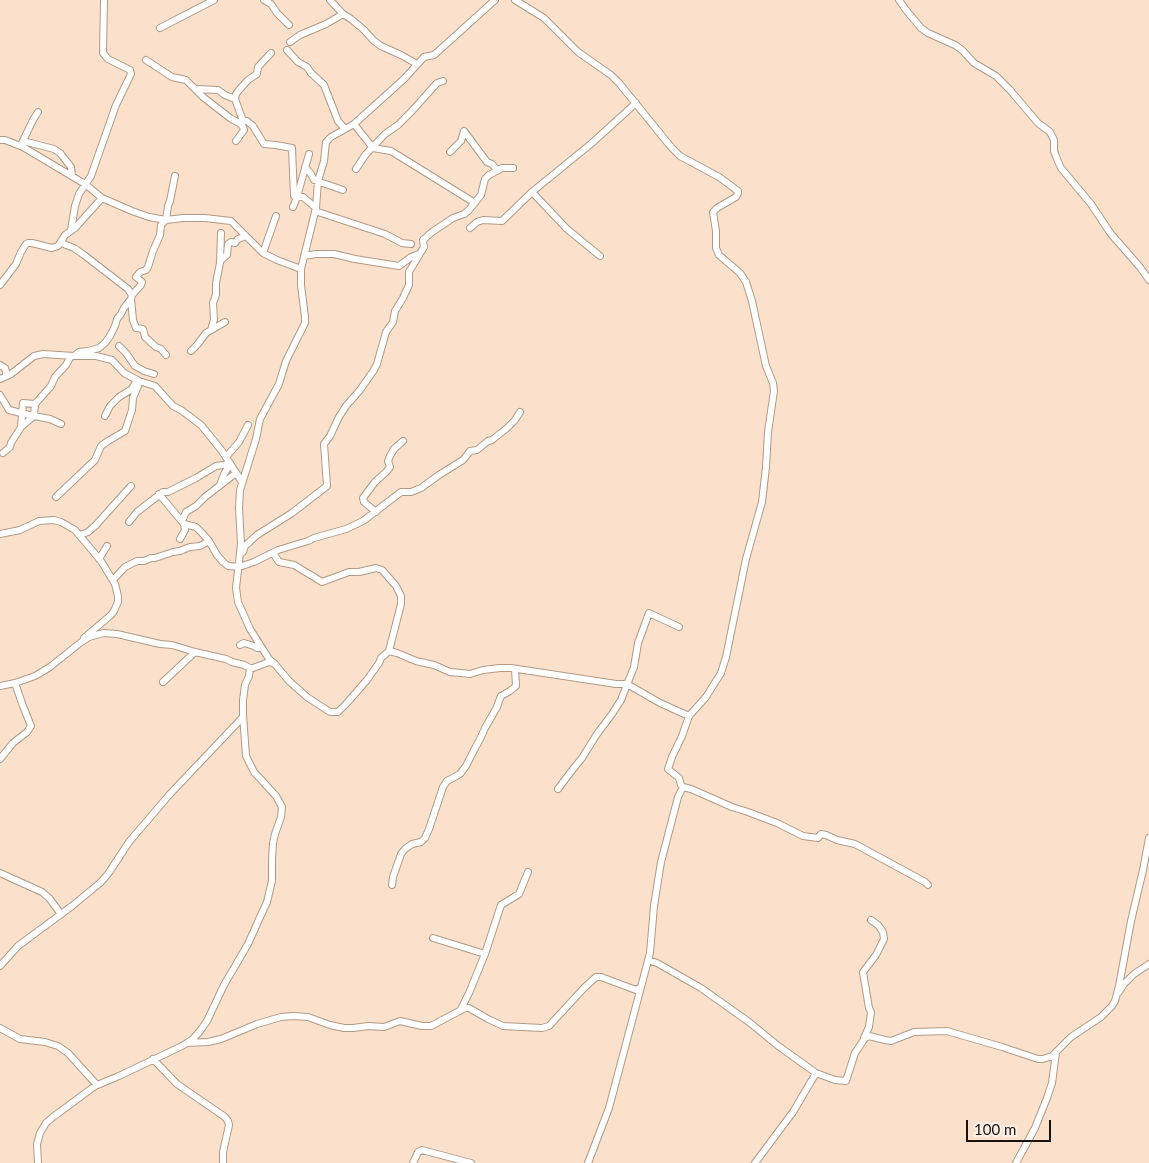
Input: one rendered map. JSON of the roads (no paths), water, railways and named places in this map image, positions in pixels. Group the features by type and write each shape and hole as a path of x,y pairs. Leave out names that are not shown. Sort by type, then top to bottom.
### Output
{"street":[{"path":"71,230 79,194 91,176 116,105 131,74 130,70 108,59 103,53 104,0"},
{"path":"160,28 214,0"},
{"path":"264,0 271,4 289,25"},
{"path":"330,0 374,41 417,64"},
{"path":"273,553 279,562 294,565 322,582 349,572 376,568 382,570 402,596 389,651 380,658 379,663 367,680 338,712 330,712 307,697 269,659 238,602 236,588 241,544 239,499 242,482 256,439 260,419 305,323 301,269 315,210 318,181 324,161 326,142 331,137 354,124 404,79 424,57 434,55 495,0"},
{"path":"515,0 544,18 578,52 619,83 680,156 718,177 738,191 736,197 713,212 716,248 719,255 746,282 766,366 773,383 773,406 768,432 762,502 746,559 721,673 706,698 689,716 668,769 679,778 683,787 777,823 803,836 818,838 821,834 855,844 928,885"},
{"path":"899,0 921,28 955,45 974,63 996,76 1038,123 1050,132 1054,140 1056,159 1061,168 1149,280"},
{"path":"290,42 343,14"},
{"path":"287,50 324,85 338,121 345,129"},
{"path":"236,141 244,130 235,99 236,94 248,80 257,74 258,68 271,53"},
{"path":"146,60 172,77 186,80 203,97 230,118 242,122 247,121 253,126 264,144 292,148 294,196 297,197"},
{"path":"356,168 366,154 419,103 431,88 443,81"},
{"path":"196,89 218,90 235,99"},
{"path":"470,228 476,222 483,220 502,221 532,192 592,143 636,103"},
{"path":"22,143 38,112"},
{"path":"354,124 373,148 391,151 476,203"},
{"path":"450,152 461,141 464,131 487,162 492,164 497,170"},
{"path":"0,140 54,149 60,153 71,167 72,176"},
{"path":"22,143 85,184 102,198 149,217 166,220 205,218 231,221 263,252 277,260 301,269"},
{"path":"293,207 309,154"},
{"path":"305,167 314,180 343,190"},
{"path":"240,557 245,546 257,536 292,514 328,486 324,444 346,406 374,370 386,332 393,322 395,311 409,285 409,272 424,247 423,240 453,218 464,214 476,203 481,195 485,180 489,175 497,170 513,168"},
{"path":"3,453 10,448 21,427 34,416 35,404 73,356 79,352 99,348 105,343 117,319 122,314 131,297 141,286 142,282 136,277 148,267 160,235 161,225 166,220 175,176"},
{"path":"532,192 567,229 600,256"},
{"path":"297,197 303,197 315,210 411,244"},
{"path":"0,285 16,264 28,243 52,248 58,246 65,235 102,198"},
{"path":"263,252 276,216"},
{"path":"210,330 214,319 213,302 216,295 220,260 221,232"},
{"path":"220,260 227,255 228,244 246,236"},
{"path":"61,243 74,248 128,289 131,297 131,313 136,328 144,329 145,337 166,355"},
{"path":"304,256 334,254 399,266 411,257 419,254"},
{"path":"191,351 206,333 225,322"},
{"path":"119,346 135,366 154,374"},
{"path":"3,378 16,371 34,356 43,354 108,358 115,362 124,373 155,386 173,406 201,426 226,457 242,482"},
{"path":"115,362 128,357"},
{"path":"0,365 5,368 6,372 3,378"},
{"path":"105,416 110,406 119,397 132,389 137,380"},
{"path":"56,497 95,460 101,446 108,440 126,431 132,410 133,398 138,386 137,380"},
{"path":"0,395 9,410 50,419 61,424"},
{"path":"21,427 23,404 35,404"},
{"path":"183,522 196,527 209,541 223,562 228,566 239,567 278,550 346,529 363,521 401,492 411,492 421,488 462,460 470,451 477,450 492,440 515,420 520,412"},
{"path":"226,457 239,442 248,425"},
{"path":"376,512 364,502 363,498 390,467 388,461 390,456 403,441"},
{"path":"220,485 230,464"},
{"path":"129,522 137,512 159,494 168,492 216,466 230,464"},
{"path":"183,522 186,512 236,473"},
{"path":"80,535 88,532 95,526 131,486"},
{"path":"159,494 183,522 185,530 180,539"},
{"path":"0,534 20,530 36,521 50,520 67,525 80,535 99,559 113,580 118,596 118,602 114,611 58,661 42,672 15,683 0,686"},
{"path":"113,580 125,567 137,561 144,561 190,547 200,546 209,541"},
{"path":"99,559 107,546"},
{"path":"558,789 582,758 596,734 621,700 634,666 638,643 649,613 679,627"},
{"path":"80,642 89,637 117,634 172,645 226,659 250,668 269,662 274,663"},
{"path":"240,645 244,643 256,648 261,647"},
{"path":"389,651 450,672 470,674 500,668 515,669 627,684 660,703 689,716"},
{"path":"164,682 195,652"},
{"path":"38,1163 37,1144 40,1133 42,1128 53,1117 97,1085 120,1076 187,1043 197,1035 208,1021 224,985 248,944 262,915 272,882 273,843 282,807 276,796 254,772 245,753 243,692 250,668"},
{"path":"392,885 401,854 412,844 421,842 429,829 446,781 460,774 466,766 501,696 516,686 515,669"},
{"path":"0,759 13,743 27,732 30,726 15,683"},
{"path":"0,966 18,946 100,883 129,842 170,794 243,717"},
{"path":"588,1163 609,1108 632,1025 648,960 661,862 678,797 683,787"},
{"path":"863,1040 869,1036 891,1041 910,1033 944,1030 1038,1059 1048,1058 1071,1037 1112,1006 1117,994 1130,921 1149,838"},
{"path":"459,1013 485,954 501,905 520,894 528,872"},
{"path":"0,873 42,892 61,914"},
{"path":"648,960 682,977 728,1006 816,1073 835,1080 846,1081 855,1053 869,1027 871,1012 863,972 876,955 884,939 883,932 871,920"},
{"path":"433,938 485,954"},
{"path":"1124,958 1124,973 1126,976 1134,974"},
{"path":"1117,994 1134,974 1149,964"},
{"path":"187,1043 221,1039 281,1016 308,1017 336,1026 353,1028 368,1026 384,1027 400,1021 427,1026 459,1013 465,1008 469,1008 503,1026 545,1027 549,1026 596,977 601,977 636,990 641,987"},
{"path":"0,1028 16,1038 49,1043 62,1049 97,1085"},
{"path":"1016,1163 1035,1128 1047,1098 1052,1083 1056,1052"},
{"path":"153,1059 177,1084 228,1121 229,1125 222,1163"},
{"path":"755,1163 793,1112 816,1073"},
{"path":"413,1163 417,1153 421,1150 471,1163"}]}
